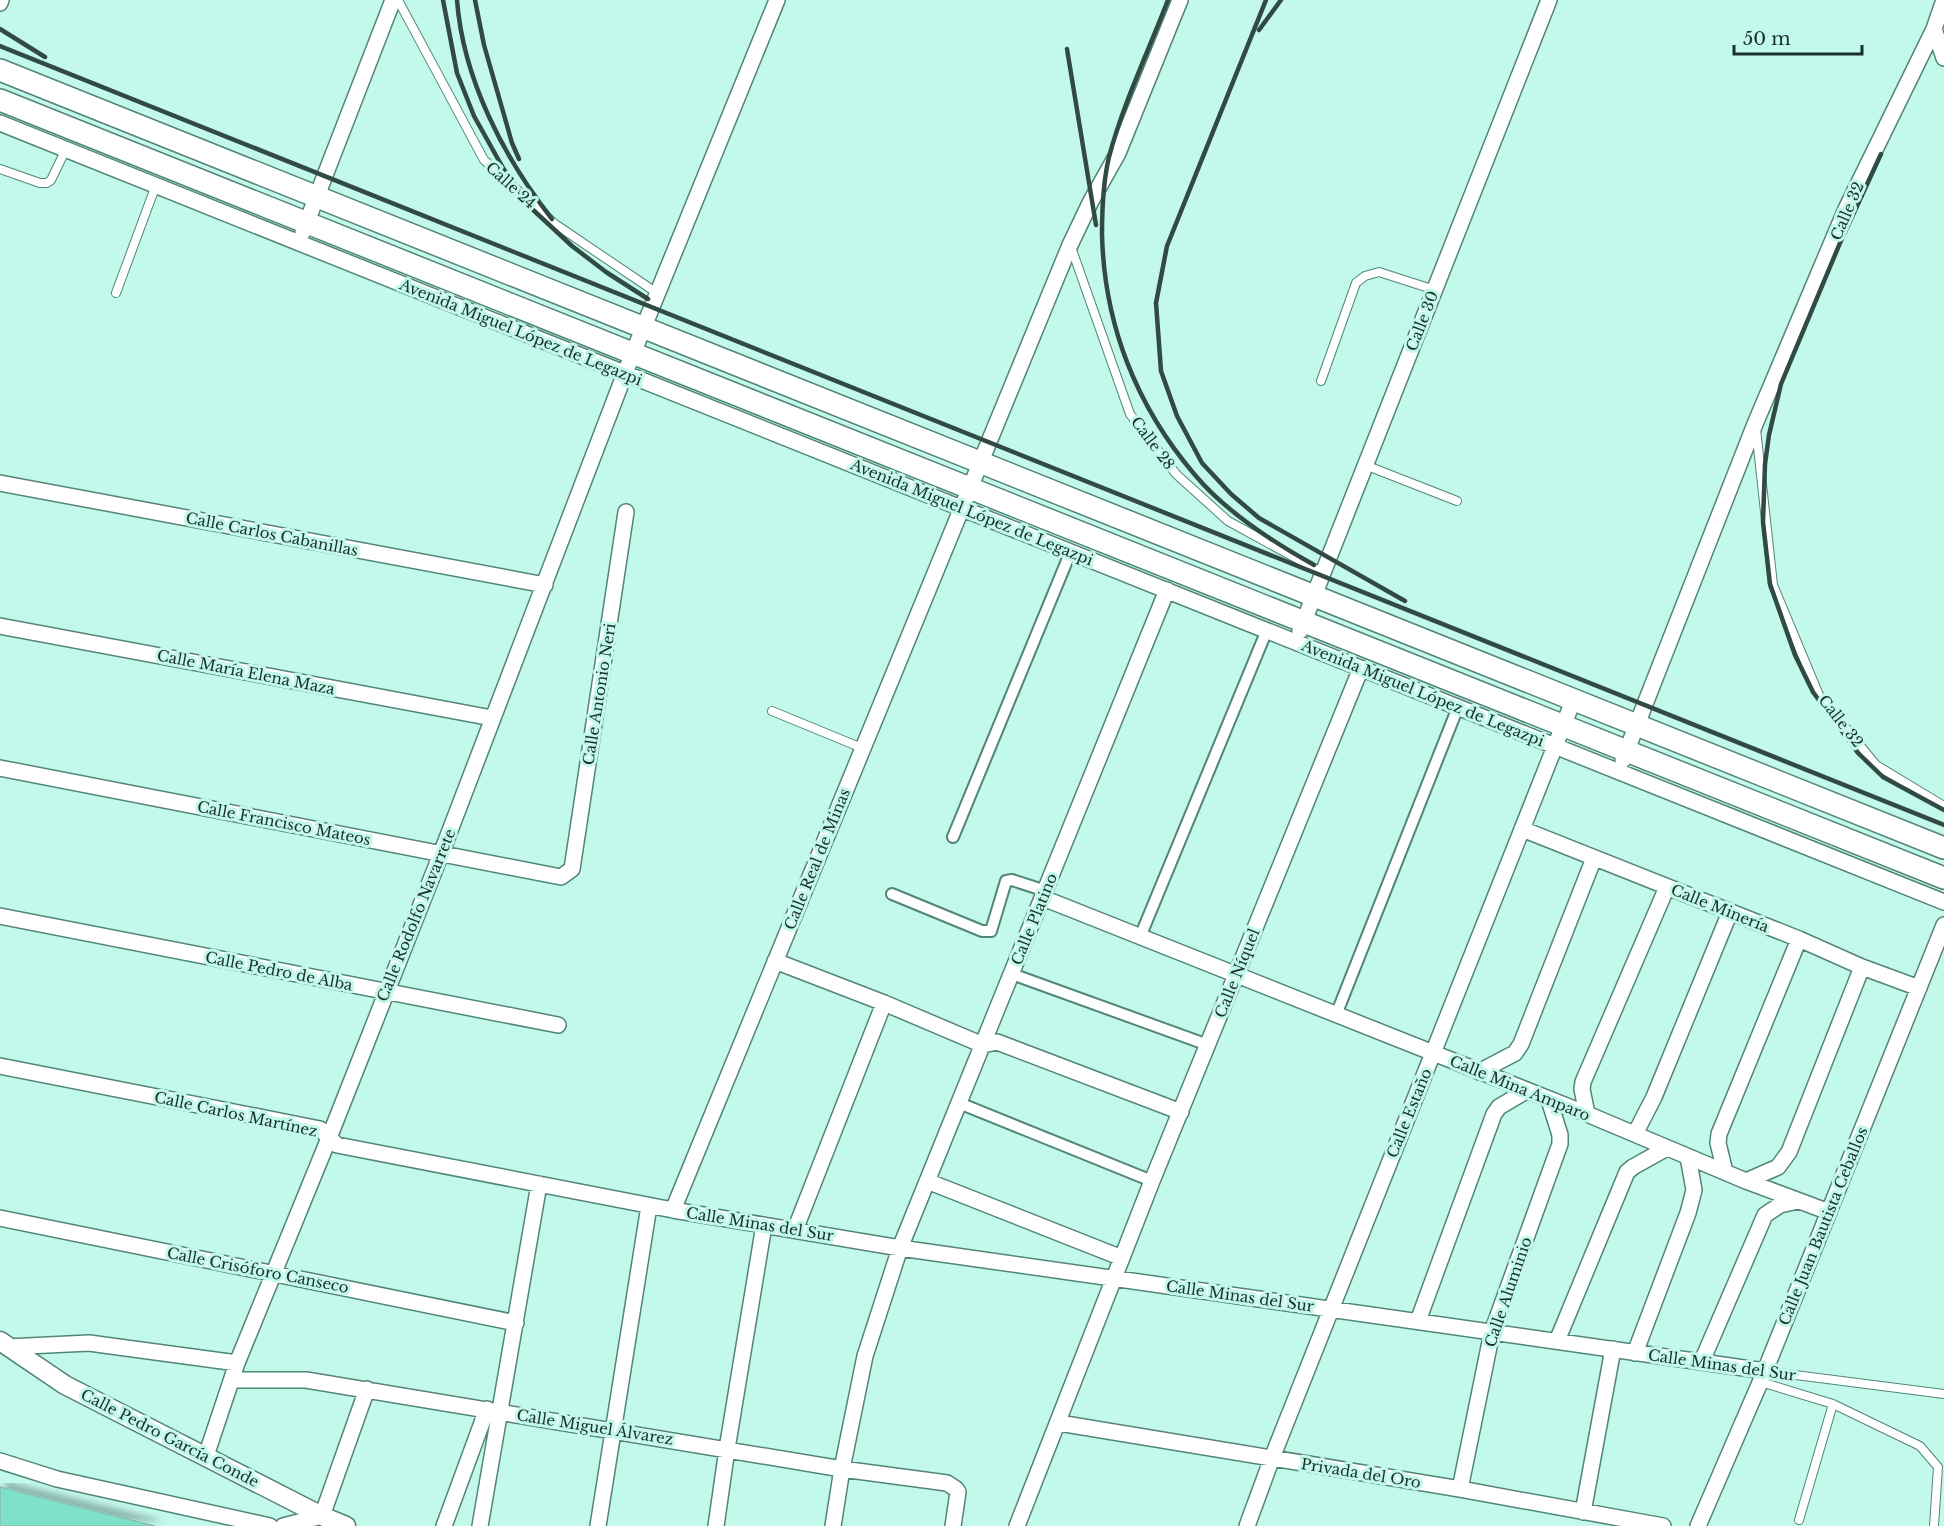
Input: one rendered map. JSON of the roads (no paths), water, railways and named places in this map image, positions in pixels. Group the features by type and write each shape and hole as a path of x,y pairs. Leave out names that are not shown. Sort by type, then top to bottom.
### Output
{"main road":[{"path":"0,70 979,464 1944,848"},
{"name":"Avenida Miguel López de Legazpi","path":"0,100 303,233 633,353 965,498 1304,622 1944,878"}],"street":[{"path":"303,233 393,0"},
{"name":"Calle Rodolfo Navarrete","path":"206,1456 237,1363 441,854 633,353 777,0"},
{"path":"979,464 1070,245 1118,153 1180,0"},
{"name":"Calle 30","path":"1295,642 1549,0"},
{"name":"Calle 32","path":"1619,771 1755,424 1846,209 1934,29 1944,0"},
{"path":"1934,29 1944,58"},
{"name":"Avenida Miguel López de Legazpi","path":"0,123 156,185 303,233 625,374 965,498 1071,551 1944,902"},
{"name":"Calle Real de Minas","path":"672,1210 979,464"},
{"name":"Calle Carlos Cabanillas","path":"0,483 545,585"},
{"name":"Calle Antonio Neri","path":"567,874 572,869 573,863 626,512"},
{"path":"953,837 1071,551"},
{"name":"Calle Platino","path":"833,1526 842,1468 865,1356 900,1248 1167,590"},
{"name":"Calle María Elena Maza","path":"0,626 492,718"},
{"path":"1140,937 1267,630"},
{"name":"Calle Níquel","path":"1017,1526 1152,1181 1361,668"},
{"name":"Calle Estaño","path":"1247,1526 1573,701"},
{"path":"1336,1015 1458,707"},
{"name":"Calle Francisco Mateos","path":"0,768 554,877 567,874"},
{"name":"Calle Minería","path":"1522,829 1919,988"},
{"path":"1479,1072 1515,1053 1521,1044 1593,858"},
{"name":"Calle Mina Amparo","path":"892,894 982,931 991,931 1006,881 1012,880 1140,937 1587,1114 1746,1181 1829,1212"},
{"path":"1587,1114 1582,1089 1583,1082 1667,887"},
{"path":"1635,1134 1654,1097 1730,912"},
{"name":"Calle Pedro de Alba","path":"0,916 558,1025"},
{"name":"Calle Juan Bautista Ceballos","path":"1698,1526 1763,1377 1944,925"},
{"path":"1725,1172 1720,1152 1719,1134 1799,939"},
{"path":"775,961 885,1003 983,1045 997,1042 1181,1112"},
{"path":"1746,1181 1778,1167 1789,1152 1862,967"},
{"path":"1012,974 1208,1045"},
{"path":"795,1230 885,1003"},
{"name":"Calle Carlos Martínez","path":"0,1066 320,1129 337,1145 539,1184"},
{"path":"1418,1321 1494,1114 1499,1107 1526,1090"},
{"name":"Calle Aluminio","path":"1460,1489 1491,1332 1560,1144 1560,1135 1549,1100"},
{"path":"959,1103 1152,1181"},
{"path":"1557,1341 1628,1172 1667,1148"},
{"path":"1635,1353 1688,1213 1694,1190 1688,1157"},
{"path":"927,1181 1122,1258"},
{"path":"480,1526 494,1410 516,1323 539,1184"},
{"name":"Calle Minas del Sur","path":"539,1184 672,1210 900,1248 1702,1361 1763,1377"},
{"path":"1702,1361 1766,1215 1780,1205 1798,1201"},
{"path":"597,1526 650,1206"},
{"name":"Calle Crisóforo Canseco","path":"0,1218 516,1323"},
{"path":"716,1526 764,1225"},
{"path":"3,1344 89,1343 237,1363"},
{"name":"Calle Pedro García Conde","path":"3,1344 65,1385 322,1516 346,1526"},
{"path":"1583,1512 1613,1349"},
{"name":"Calle Miguel Álvarez","path":"232,1380 306,1380 947,1484 956,1489 958,1496 953,1526"},
{"path":"283,1526 322,1516 367,1389"},
{"path":"444,1526 494,1410"},
{"name":"Privada del Oro","path":"1059,1423 1460,1489 1663,1526"},
{"path":"0,1461 57,1479 270,1526"}],"lane":[{"name":"Calle 24","path":"398,0 484,160 555,224 657,293"},
{"path":"0,169 40,183 47,183 51,180 66,149"},
{"path":"116,294 156,185"},
{"name":"Calle 28","path":"1070,245 1130,414 1176,474 1228,521 1323,573"},
{"path":"1321,381 1356,283 1365,276 1379,272 1435,290"},
{"name":"Calle 32","path":"1755,424 1773,585 1819,694 1876,765 1944,806"},
{"path":"1365,465 1457,501"},
{"path":"772,711 862,748"},
{"path":"1763,1377 1833,1404 1920,1446 1938,1467 1934,1526"},
{"name":"Calle Minas del Sur","path":"1763,1377 1944,1394"},
{"path":"1799,1520 1833,1404"}],"railway":[{"path":"443,0 457,73 474,116 503,168 530,207 572,246 606,272 648,299"},
{"path":"457,0 468,59 489,116 502,144 552,219"},
{"path":"475,0 484,45 512,143 519,159"},
{"path":"1168,0 1121,117 1105,176 1102,225 1104,267 1117,332 1140,392 1174,449 1195,475 1207,489 1250,525 1314,565"},
{"path":"1266,0 1167,246 1156,303 1161,371 1177,416 1202,463 1231,494 1259,518 1405,601"},
{"path":"1259,30 1281,0"},
{"path":"0,29 45,57"},
{"path":"0,46 1944,825"},
{"path":"1067,49 1096,225"},
{"path":"1881,154 1840,243 1781,384 1765,464 1763,522 1770,584 1795,655 1813,692 1858,753 1883,777 1944,810"}]}
